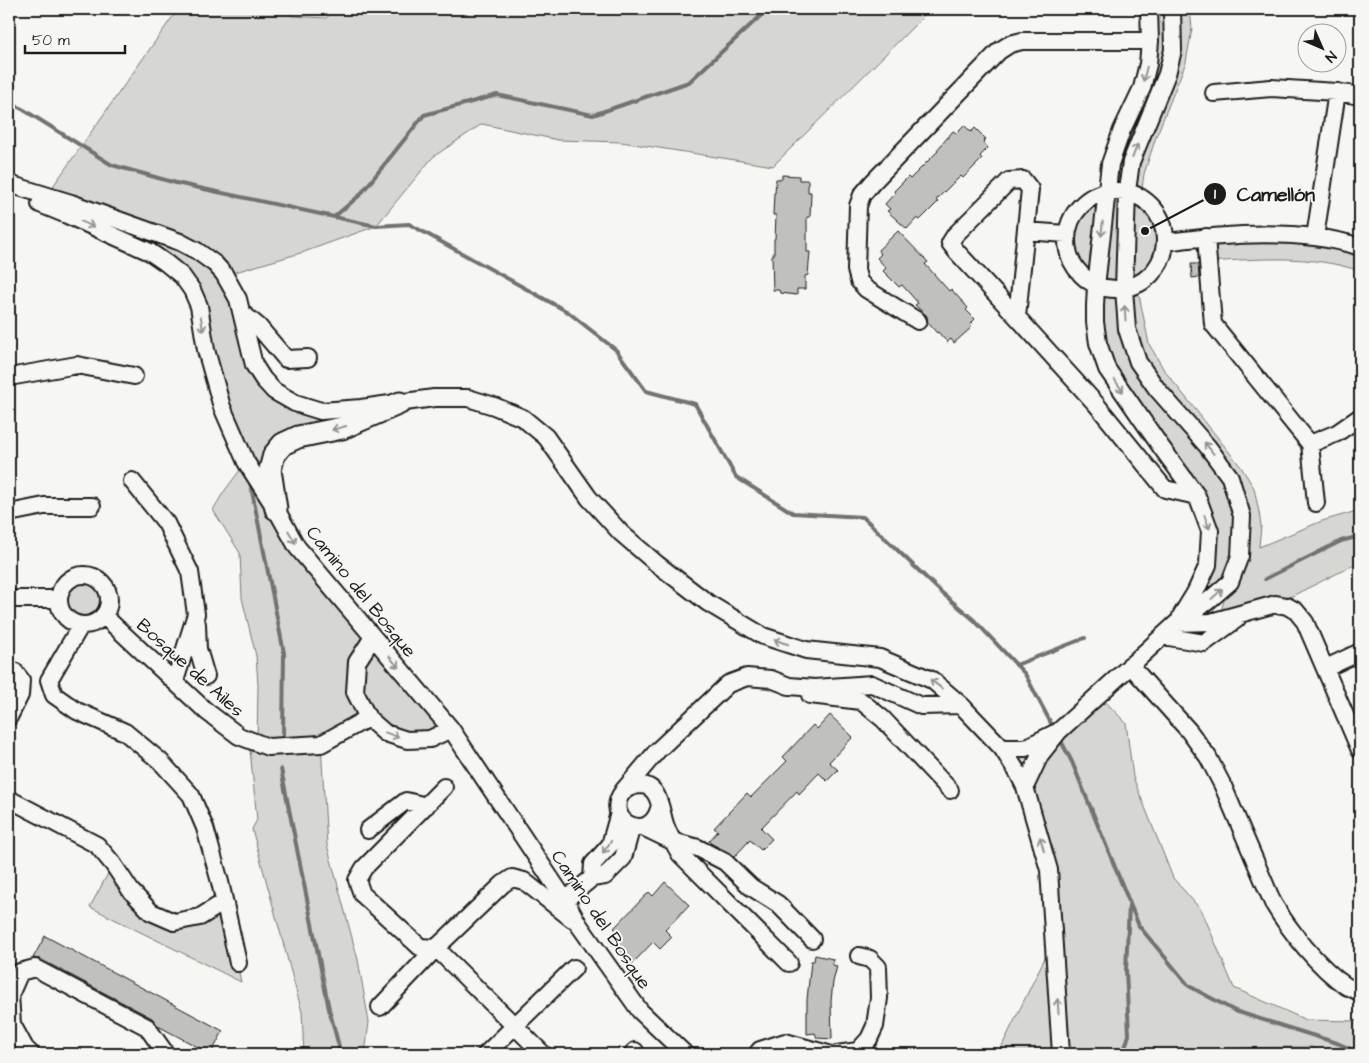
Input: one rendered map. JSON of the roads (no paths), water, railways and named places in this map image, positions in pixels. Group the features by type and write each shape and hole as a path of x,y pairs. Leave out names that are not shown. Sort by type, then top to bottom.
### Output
{"main road":[{"path":"276,509 270,470 274,455 283,444 298,437 342,428 400,403"}],"street":[{"path":"1025,787 1040,755 1059,731 1177,622 1207,602 1230,582 1240,556 1242,516 1230,477 1208,446 1157,389 1138,362 1127,329 1124,289 1127,191 1131,162 1164,82 1173,50 1172,11 1149,12 1150,41 1148,64 1142,88 1122,130 1110,164 1096,286 1095,322 1098,343 1107,369 1197,496 1210,530 1208,565 1195,593 1177,622"},
{"path":"918,321 866,289 859,281 856,270 858,206 862,195 999,51 1010,44 1022,41 1150,41"},
{"path":"1214,93 1271,88 1337,92 1360,96"},
{"path":"1315,237 1337,92"},
{"path":"1017,317 1030,188 1023,180 1009,181 955,235 950,243 957,252 1096,404 1165,489 1197,496"},
{"path":"9,184 71,203 180,242 215,264 224,274 238,300 254,365 263,379 274,390 295,403 321,411 361,408 434,398 468,398 523,418 546,437 589,498 621,533 657,564 708,603 763,636 806,650 880,658 932,680 961,705 1002,748 1025,787 1049,870 1061,1054"},
{"path":"1106,191 1127,191 1141,196 1148,201 1162,219 1166,242 1160,264 1145,281 1137,285 1124,289 1096,286 1076,271 1066,248 1066,234 1069,223 1083,202 1106,191"},
{"name":"Camino del Bosque","path":"9,194 59,211 150,252 182,276 192,290 199,306 206,350 222,407 246,462 297,546 451,729 565,900 579,925 640,1011 685,1054"},
{"path":"1026,231 1066,234"},
{"path":"1166,242 1206,237 1258,234 1315,237 1360,247"},
{"path":"1206,237 1213,324 1310,444 1316,503"},
{"path":"242,313 258,326 286,359 308,358"},
{"path":"9,377 77,365 134,376"},
{"path":"1310,444 1338,433 1360,417"},
{"path":"132,481 166,523 190,572 196,614 198,649 206,676"},
{"path":"9,513 44,506 92,506"},
{"path":"77,574 93,575 106,585 110,601 104,616 93,624 80,625 69,621 60,611 58,599 63,583 77,574"},
{"path":"9,599 58,599"},
{"path":"1177,622 1220,611 1247,612 1276,604 1288,606 1296,611 1305,622 1360,750"},
{"path":"1163,636 1204,643 1247,612"},
{"path":"174,681 196,614"},
{"name":"Bosque de Ailes","path":"104,616 206,711 238,736 268,747 321,744 368,718"},
{"path":"80,625 49,680 54,695 77,711 125,732 160,761 191,795 205,828 238,963"},
{"path":"373,637 357,662 355,692 368,718 385,733 407,740 430,739 451,729"},
{"path":"1326,668 1360,652"},
{"path":"1130,665 1190,731 1208,757 1223,786 1273,903 1283,920 1322,965 1346,986 1360,993"},
{"path":"11,671 33,670"},
{"path":"9,718 20,695 21,680 11,671"},
{"path":"812,940 778,904 751,887 725,862 698,848 672,841 624,821 617,806 619,798 657,751 728,684 747,677 771,679 808,695 861,701 883,719 950,790"},
{"path":"788,686 815,688 872,684 920,706 961,705"},
{"path":"1002,748 1025,748 1059,731"},
{"path":"652,790 657,751"},
{"path":"623,791 638,785 643,785 652,790 658,797 665,824 680,854 789,963"},
{"path":"444,787 364,868 357,880 362,894 420,947 436,948 543,1054"},
{"path":"9,800 97,845 113,864 130,891 151,912 174,922 200,917 224,902"},
{"path":"368,830 406,801 426,806"},
{"path":"637,826 652,822 658,815 660,805"},
{"path":"592,878 593,864 610,845 619,813"},
{"path":"565,900 592,878 605,876 623,858 637,826"},
{"path":"380,1007 436,948 502,884 512,878 524,881 579,925"},
{"path":"837,1054 858,1051 869,1039 875,1026 879,998 878,967 870,959 859,956"},
{"path":"31,1054 25,1048 12,1024 10,995 20,972 35,968 147,1027 166,1054"},
{"path":"486,1054 574,968"},
{"path":"757,1054 760,1050 785,1042 828,1054"}],"waterway":[{"path":"334,217 360,195 424,115 497,95 593,115 689,82 768,9"},
{"path":"9,102 112,165 176,183 376,226 409,224 568,312 616,350 646,391 695,404 736,477 793,513 863,517 941,592 974,620 1025,674 1053,727"},
{"path":"250,481 284,653 283,735"},
{"path":"1265,579 1341,541 1360,536"},
{"path":"1016,665 1085,638"},
{"path":"1061,741 1072,762 1139,926 1189,986 1235,1011 1337,1043 1360,1053"},
{"path":"281,769 329,1009 341,1054"},
{"path":"1123,1054 1129,1035 1126,970 1129,905"}],"place":[{"name":"Camellón","path":"1145,231"}]}
